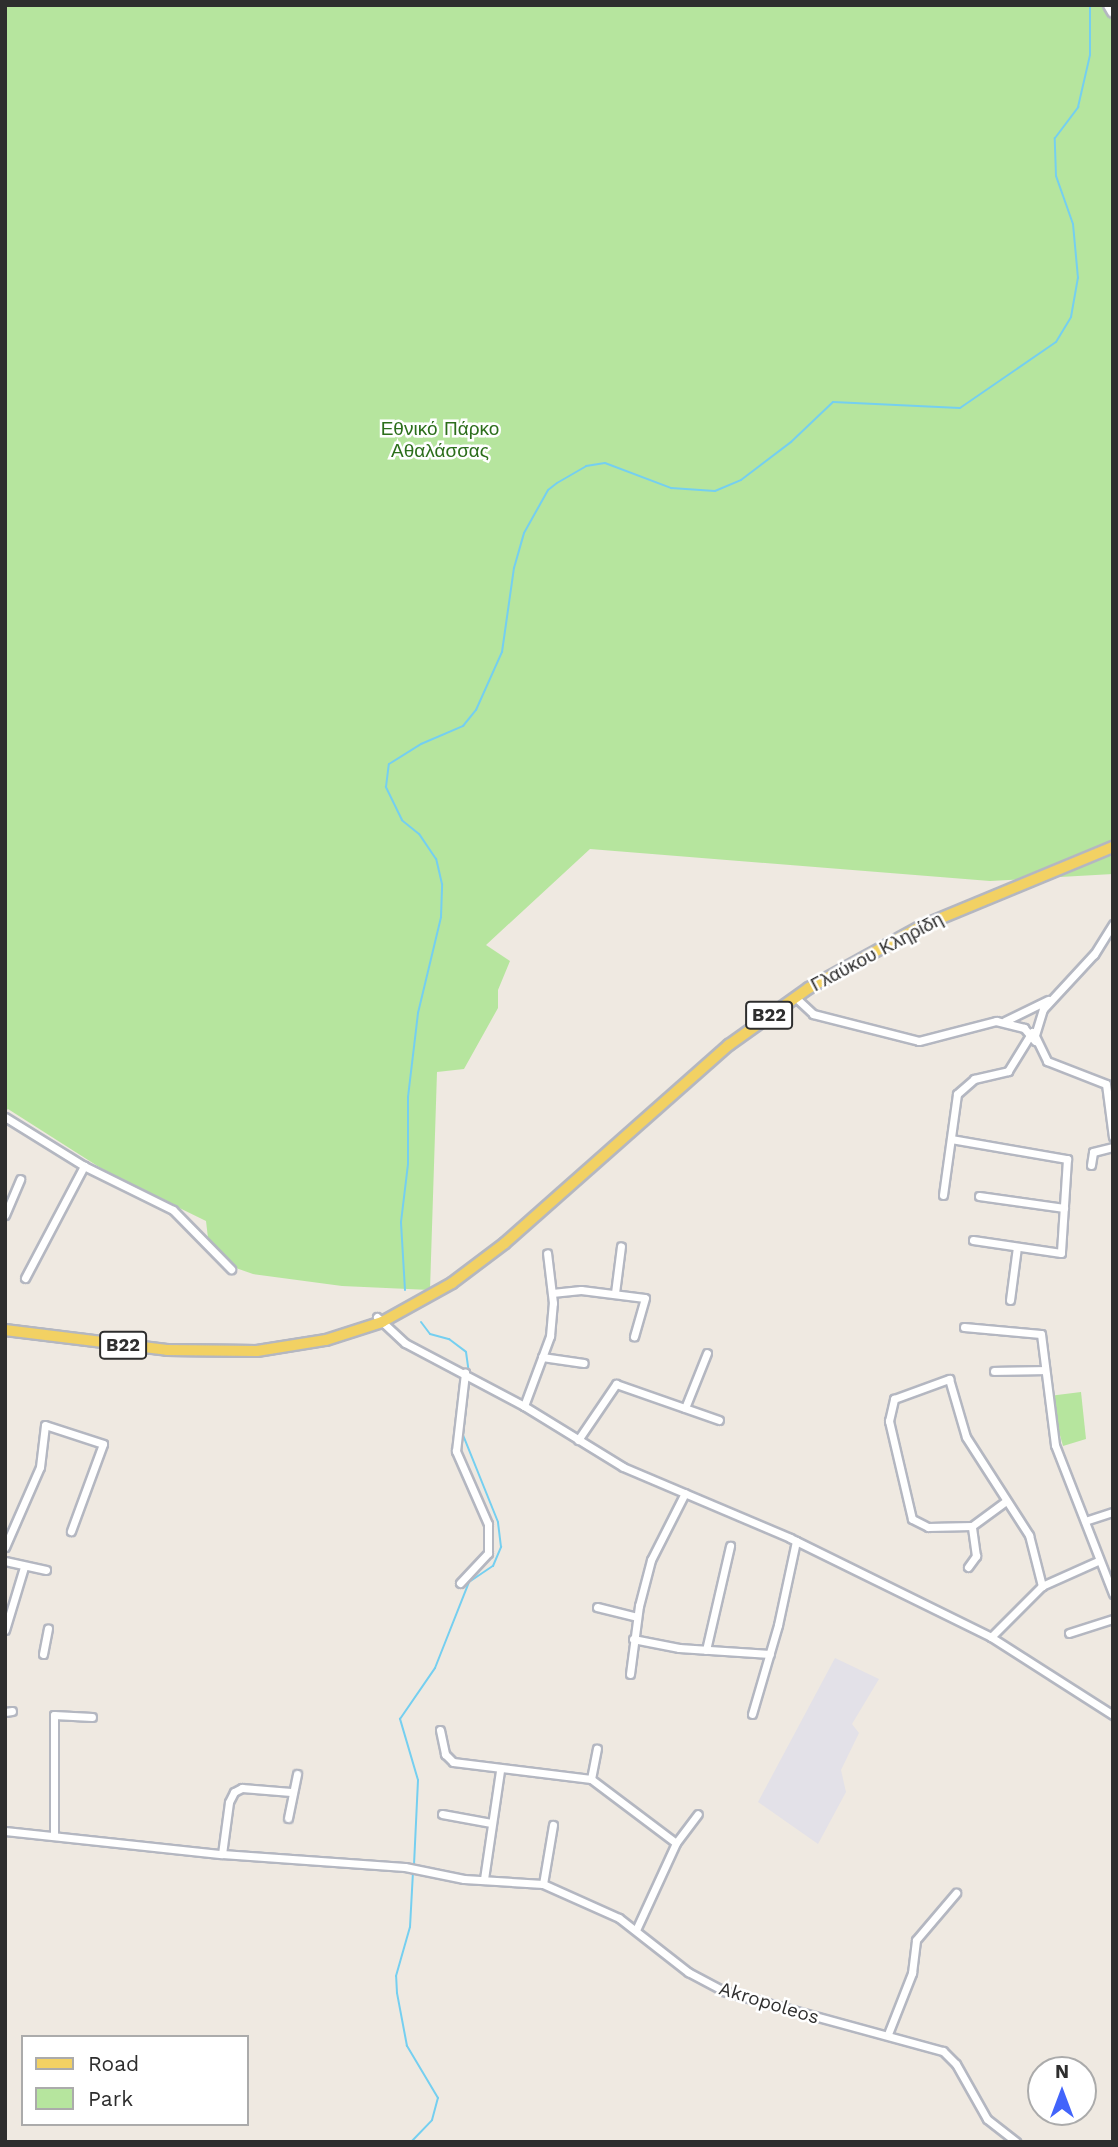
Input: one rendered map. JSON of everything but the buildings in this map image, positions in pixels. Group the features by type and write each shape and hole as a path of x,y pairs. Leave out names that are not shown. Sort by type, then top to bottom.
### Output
{"main road":[{"path":"1109,5 1113,12"},
{"name":"Γλαύκου Κληρίδη","path":"5,1330 167,1350 242,1350 320,1336 379,1320 476,1264 729,1045 795,998 922,926 1113,848"}],"street":[{"path":"943,1195 951,1139 963,1086 1008,1071 1033,1038 1035,1025 1054,997 1088,962 1113,925"},
{"path":"795,998 813,1014 919,1041 1004,1021 1054,997"},
{"path":"1004,1021 1033,1038 1047,1061 1102,1079 1113,1137"},
{"path":"5,1116 84,1166 180,1215 230,1269"},
{"path":"951,1139 1067,1159 1061,1254 973,1240"},
{"path":"1091,1165 1093,1152 1113,1147"},
{"path":"25,1278 84,1166"},
{"path":"5,1215 20,1179"},
{"path":"979,1196 1064,1208"},
{"path":"615,1293 621,1246"},
{"path":"1010,1300 1017,1247"},
{"path":"524,1406 550,1336 552,1293 547,1252"},
{"path":"552,1293 615,1293 645,1298 634,1336"},
{"path":"379,1320 405,1343 524,1406 624,1468 796,1541 991,1637 1113,1715"},
{"path":"964,1326 1041,1334 1055,1445 1113,1594"},
{"path":"685,1408 707,1353"},
{"path":"542,1357 584,1363"},
{"path":"994,1370 1045,1370"},
{"path":"460,1583 488,1553 488,1524 456,1451 465,1374"},
{"path":"1006,1501 972,1526 928,1527 912,1519 889,1421 894,1399 949,1379 966,1437 1029,1535 1042,1586"},
{"path":"578,1440 616,1384 719,1420"},
{"path":"5,1547 40,1467 46,1424 103,1444 71,1531"},
{"path":"630,1674 637,1617 651,1560 685,1493"},
{"path":"1085,1521 1113,1513"},
{"path":"968,1567 976,1556 972,1526"},
{"path":"752,1714 770,1654 796,1541"},
{"path":"706,1650 730,1546"},
{"path":"5,1561 46,1570"},
{"path":"991,1637 1042,1586 1098,1561"},
{"path":"5,1630 24,1567"},
{"path":"597,1607 637,1617"},
{"path":"1069,1633 1113,1619"},
{"path":"43,1654 48,1628"},
{"path":"633,1639 706,1650 770,1654"},
{"path":"54,1836 54,1715 92,1717"},
{"path":"440,1730 445,1754 453,1762 500,1770 592,1779 676,1843"},
{"path":"592,1779 597,1749"},
{"path":"484,1879 500,1770"},
{"path":"288,1818 291,1792 297,1774"},
{"path":"222,1854 229,1802 234,1793 242,1788 291,1792"},
{"path":"442,1814 491,1823"},
{"path":"636,1930 676,1843 698,1814"},
{"path":"542,1884 553,1825"},
{"name":"Akropoleos","path":"5,1831 222,1854 410,1867 484,1879 542,1884 596,1906 636,1930 688,1972 723,1991 782,2010 926,2043 948,2054 987,2119 1016,2142"},
{"path":"888,2034 912,1973 916,1940 956,1893"}],"shaded area":[{"path":"835,1658 879,1679 852,1724 859,1733 841,1770 846,1792 818,1844 758,1802"}],"green space":[{"name":"Εθνικό Πάρκο Αθαλάσσας","path":"5,5 1113,5 1113,874 990,881 590,849 486,945 510,961 498,990 498,1008 464,1069 437,1072 430,1290 342,1286 253,1274 233,1267 208,1238 206,1221 110,1174 8,1109 5,1112"},
{"path":"1081,1392 1086,1439 1063,1446 1049,1396"}],"waterway":[{"path":"405,1290 401,1222 408,1164 408,1097 418,1013 441,917 442,884 436,859 419,834 402,820 386,787 389,764 421,744 463,726 476,710 502,652 514,568 524,533 548,490 557,483 586,466 605,463 671,488 715,491 741,480 791,442 833,402 960,408 1056,342 1071,317 1078,278 1073,224 1056,176 1055,138 1078,107 1090,55 1090,5"},
{"path":"421,1322 430,1334 449,1339 466,1352 469,1374"},
{"path":"414,1865 418,1780 400,1719 435,1668 469,1582 493,1566 501,1547 498,1522 463,1435 469,1380"},
{"path":"411,2142 432,2120 438,2098 407,2046 397,1993 396,1976 410,1927 413,1871"}]}
